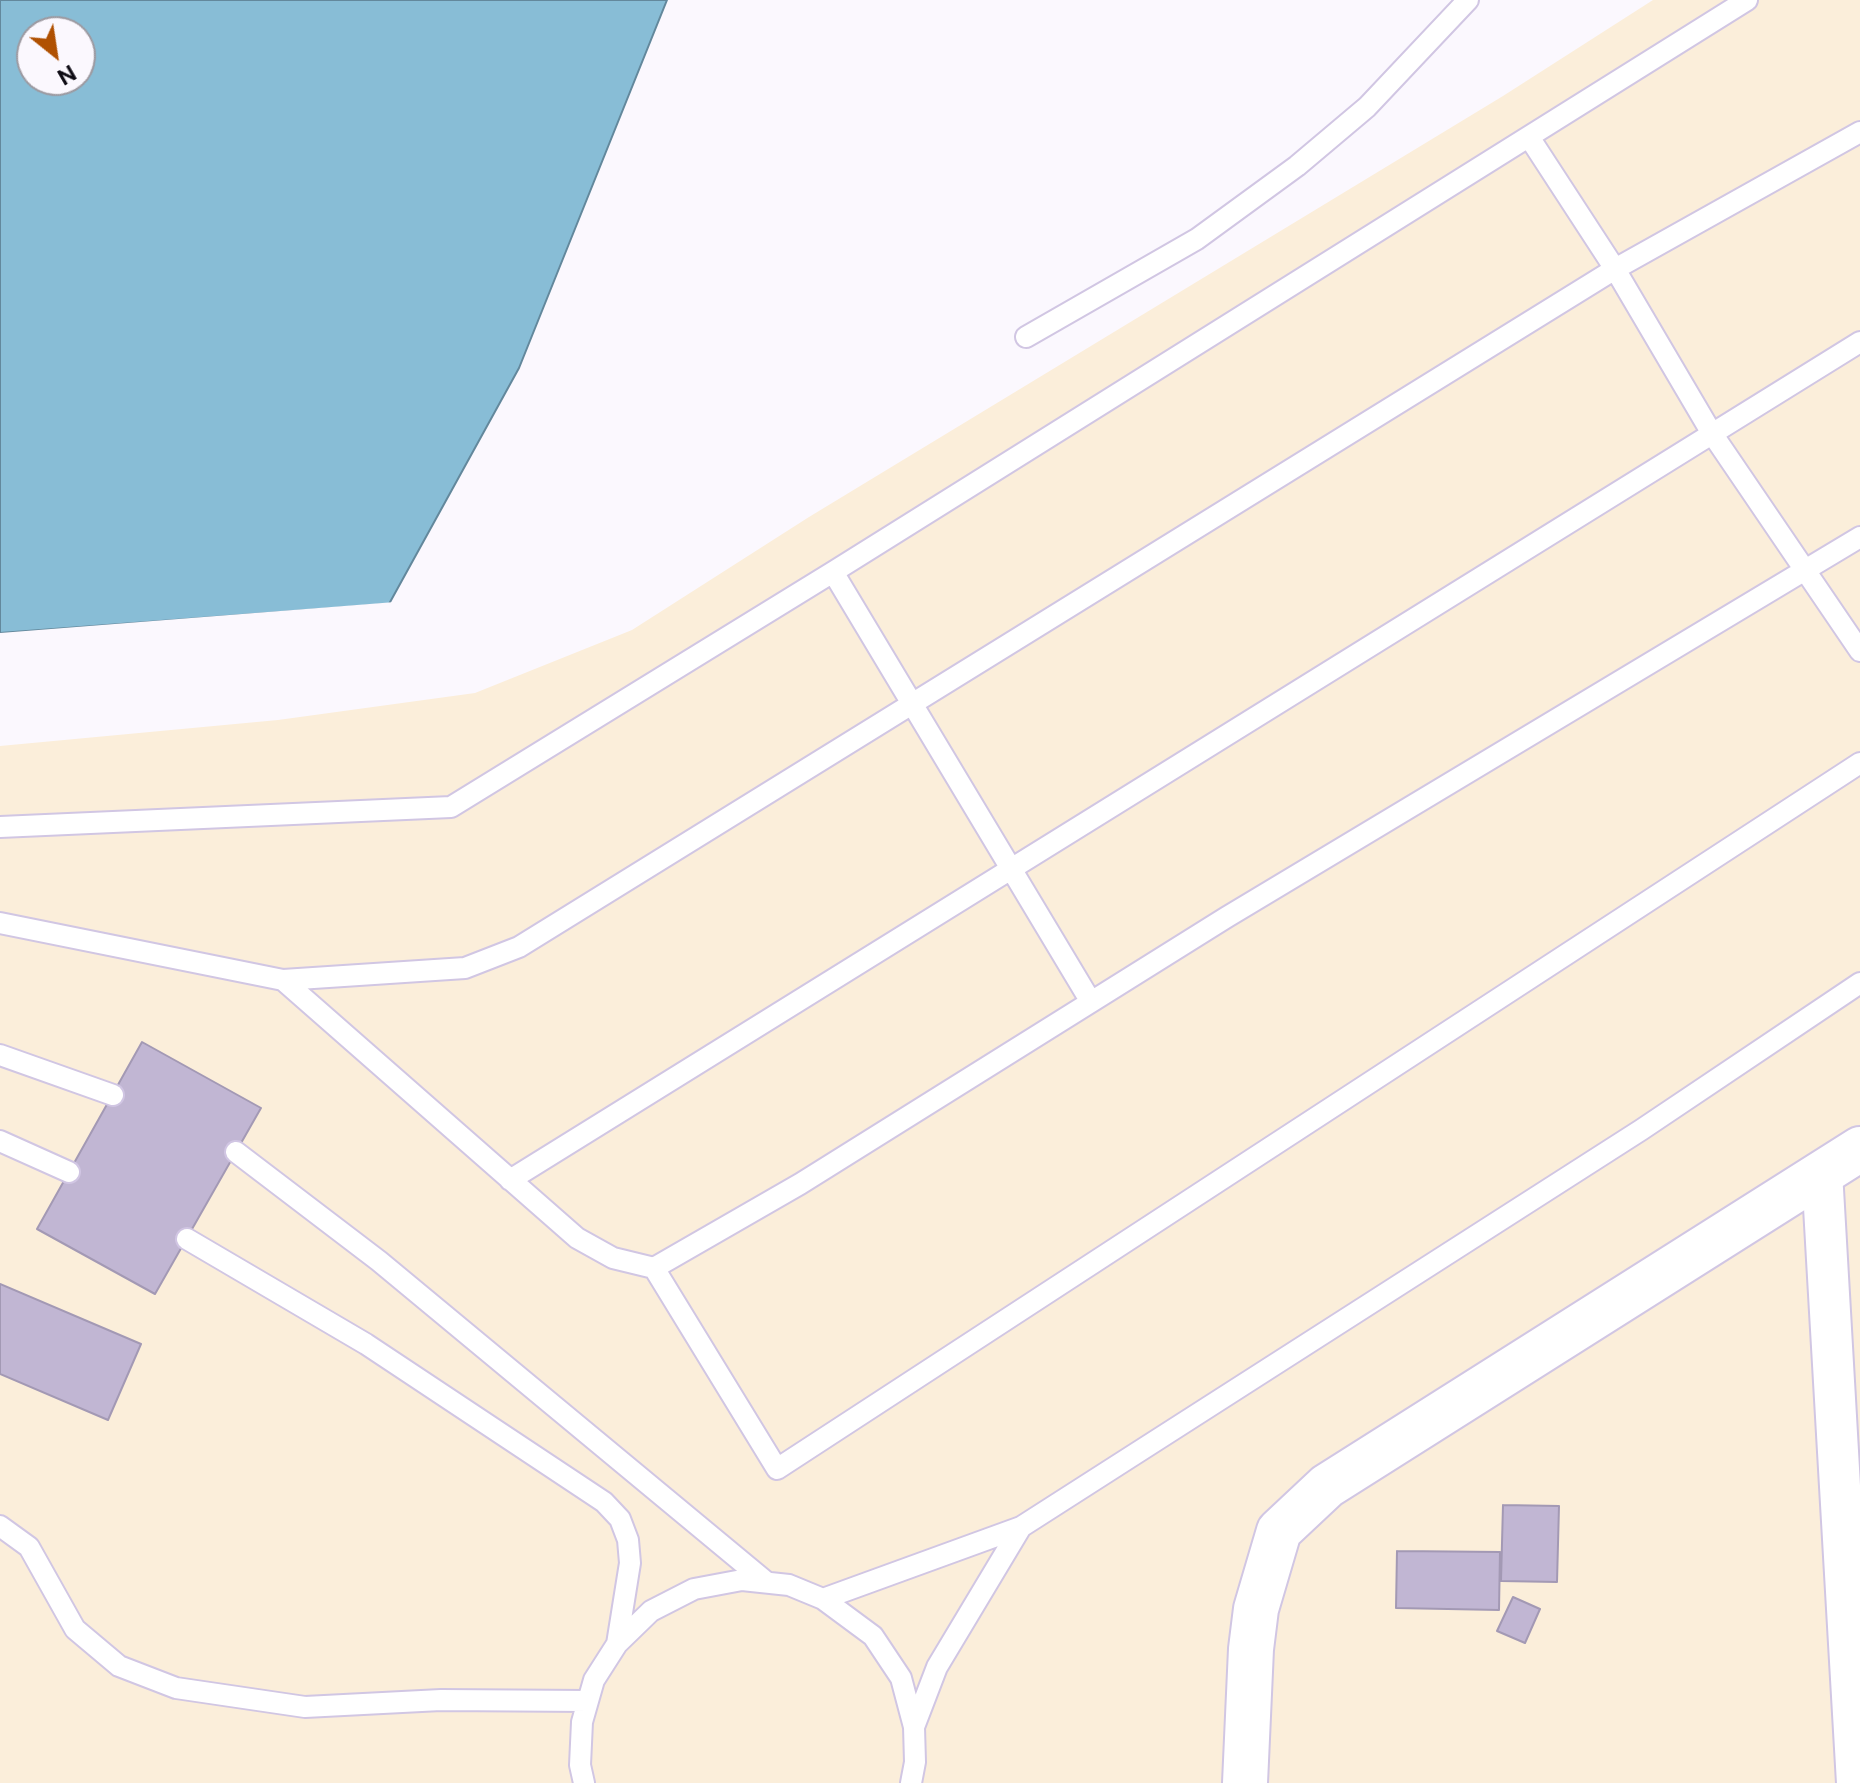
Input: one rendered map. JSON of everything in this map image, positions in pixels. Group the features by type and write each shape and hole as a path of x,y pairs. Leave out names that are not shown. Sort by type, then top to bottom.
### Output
{"main road":[{"path":"1245,1783 1251,1649 1256,1609 1279,1531 1327,1486 1860,1149"}],"street":[{"path":"1822,1172 1849,1444 1857,1783"}],"lane":[{"path":"1026,337 1197,239 1297,166 1367,107 1468,0"},
{"path":"0,827 451,807 833,572 1747,0"},
{"path":"0,923 283,980 465,968 519,947 1615,269 1860,132"},
{"path":"1529,137 1615,269 1711,432 1860,651"},
{"path":"510,1180 1860,342"},
{"path":"283,980 577,1238 613,1258 654,1268 800,1184 1091,1002 1860,537"},
{"path":"833,572 1091,1002"},
{"path":"654,1268 777,1469 1860,763"},
{"path":"823,1599 1021,1527 1641,1130 1860,983"},
{"path":"0,1055 113,1095"},
{"path":"0,1141 69,1172"},
{"path":"236,1152 379,1261 765,1581"},
{"path":"187,1239 366,1344 604,1502 620,1519 628,1540 630,1563 617,1644"},
{"path":"0,1526 29,1547 75,1629 119,1666 176,1688 305,1707 441,1700 588,1701"},
{"path":"914,1727 937,1667 1021,1527"},
{"path":"580,1777 582,1722 594,1680 617,1644 651,1611 694,1589 742,1580 765,1581 823,1599 873,1636 901,1678 914,1727 915,1762 911,1783"}],"shaded area":[{"path":"1653,0 1860,0 1860,1783 0,1783 0,746 278,720 475,693 632,630 809,517 1503,96"}],"water":[{"path":"0,0 667,0 519,368 389,604 0,633"}],"pier":[{"path":"395,602 389,608 0,637 0,633"}],"building":[{"path":"142,1042 261,1108 155,1294 37,1229"},
{"path":"0,1284 141,1344 108,1420 0,1374"},
{"path":"1503,1505 1559,1506 1557,1582 1501,1581"},
{"path":"1397,1551 1500,1552 1499,1610 1396,1608"},
{"path":"1513,1597 1540,1609 1525,1643 1497,1631"}]}
